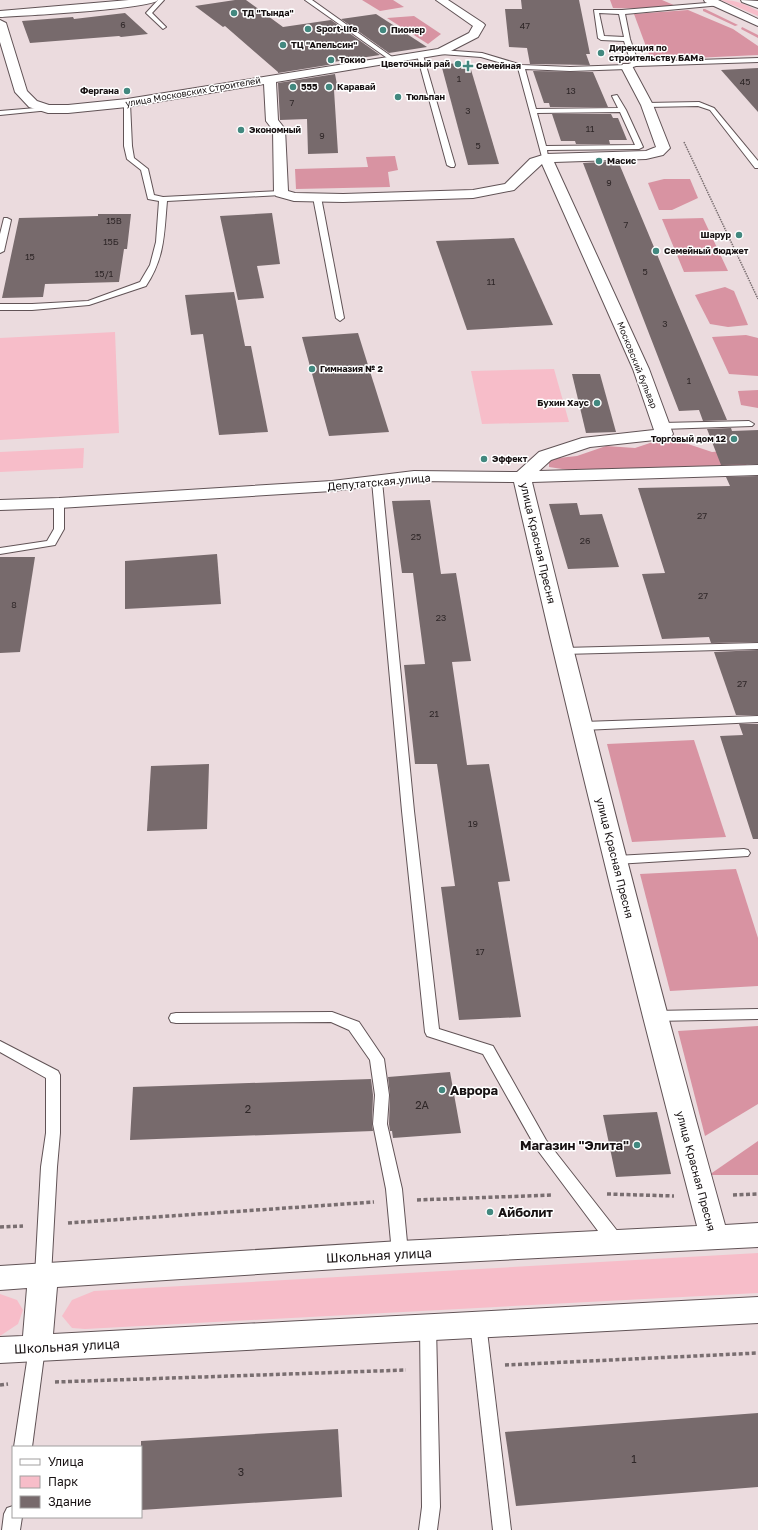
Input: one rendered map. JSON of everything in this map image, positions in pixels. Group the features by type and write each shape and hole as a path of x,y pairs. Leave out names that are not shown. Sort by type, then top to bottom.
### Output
{"street":[{"path":"0,14 116,5 153,0"},
{"path":"441,0 479,25 474,35 442,52"},
{"path":"746,0 758,5"},
{"path":"714,2 758,23"},
{"name":"улица Московских Строителей","path":"0,23 21,92 33,104 48,109 68,109 127,104 270,79 442,52"},
{"path":"270,79 272,121 279,129 281,193 294,197 473,194 509,187 545,153 646,155 658,152 663,148 648,105 631,66"},
{"name":"Московский бульвар","path":"545,153 641,369 662,426"},
{"path":"522,477 545,456 588,442 664,434 662,426"},
{"name":"Депутатская улица","path":"0,504 60,503 332,486 414,476 522,477 758,470"},
{"name":"улица Красная Пресня","path":"522,477 563,651 654,1016 714,1237"},
{"name":"Школьная улица","path":"0,1278 400,1253 758,1234"},
{"path":"37,1348 43,1276"},
{"name":"Школьная улица","path":"0,1350 428,1326 758,1310"}],"lane":[{"path":"161,0 149,13 163,27"},
{"path":"308,0 392,59"},
{"path":"627,39 601,38 596,11 622,12 714,2"},
{"path":"622,12 631,66"},
{"path":"442,52 482,55 521,67 570,69 758,60"},
{"path":"420,55 451,165"},
{"path":"521,67 545,153 639,147 623,110 615,96"},
{"path":"127,104 128,146 131,159 144,169 151,196 163,199 281,193"},
{"path":"648,105 699,104 712,109 758,166"},
{"path":"0,113 48,109"},
{"path":"533,111 623,110"},
{"path":"317,197 340,318"},
{"path":"0,307 32,307 89,303 143,284 154,264 160,242 163,199"},
{"path":"0,251 7,220"},
{"path":"662,426 749,424"},
{"path":"377,481 408,811 432,1032 488,1050 540,1144 616,1242"},
{"path":"0,551 51,543 59,529 60,503"},
{"path":"563,651 758,646"},
{"path":"582,726 758,719"},
{"path":"616,860 744,853"},
{"path":"654,1016 758,1014"},
{"path":"176,1018 332,1017 354,1026 377,1059 382,1095 380,1124 394,1189 400,1253"},
{"path":"0,1046 53,1075 53,1132 49,1167 43,1276"},
{"path":"478,1324 502,1530"},
{"path":"428,1326 431,1507 428,1530"},
{"path":"23,1446 37,1348"},
{"path":"11,1530 12,1518"}],"path":[{"path":"668,105 693,163 758,299"},
{"path":"483,1366 758,1353"},
{"path":"0,1385 429,1369"}],"green space":[{"path":"721,0 745,4 758,11 758,16"},
{"path":"115,332 119,433 0,440 0,338"},
{"path":"554,369 569,422 482,424 471,371"},
{"path":"84,448 83,468 0,472 0,452"},
{"path":"758,1253 758,1293 85,1329 72,1328 62,1316 72,1300 94,1291"},
{"path":"0,1294 17,1300 23,1310 18,1324 0,1336"}],"shaded area":[{"path":"362,0 393,0 404,7 380,11"},
{"path":"610,0 662,0 676,6 646,9 613,8"},
{"path":"688,10 733,29 758,46 758,55 651,60 634,14"},
{"path":"414,16 441,34 428,44 387,18"},
{"path":"395,156 398,170 388,172 390,187 296,189 295,169 368,167 366,157"},
{"path":"664,179 690,179 698,198 672,210 659,210 648,183"},
{"path":"703,218 728,271 684,272 662,219"},
{"path":"725,287 734,291 748,325 728,327 710,324 695,295"},
{"path":"746,335 758,338 758,376 729,374 712,337"},
{"path":"758,390 758,408 741,405 738,391"},
{"path":"656,441 679,441 712,452 725,451 747,463 745,468 582,472 549,467 549,459 577,456 606,446 635,448"},
{"path":"694,740 726,837 632,842 607,744"},
{"path":"736,869 758,938 758,986 670,991 640,874"},
{"path":"758,1026 758,1104 705,1136 678,1031"},
{"path":"758,1141 758,1175 709,1175"}],"building":[{"path":"235,0 246,0 283,27 331,20 380,55 333,62 334,64 278,73 225,26 223,27 195,6"},
{"path":"521,0 579,0 590,54 586,54 590,65 530,64 527,48 509,47 505,9 522,9"},
{"path":"125,13 148,34 30,43 22,21 73,17 74,19"},
{"name":"Пионер","path":"376,14 427,47 389,53 341,19"},
{"path":"469,63 499,164 468,165 441,64"},
{"path":"758,68 758,112 721,70"},
{"path":"533,71 593,72 608,107 550,107 549,103 544,103"},
{"path":"335,74 338,90 334,90 338,153 308,154 307,119 280,120 278,83"},
{"path":"552,114 611,114 613,118 618,118 627,140 609,140 610,144 576,144 575,141 561,141"},
{"path":"618,161 727,420 703,421 699,410 679,411 583,163"},
{"path":"272,213 280,264 257,266 264,298 238,300 220,216"},
{"path":"98,214 131,214 127,249 124,249 119,282 45,284 43,297 2,298 19,218 98,216"},
{"path":"514,238 553,325 467,330 436,241"},
{"path":"234,292 245,346 251,346 268,432 219,435 203,334 191,335 185,295"},
{"path":"358,333 389,432 329,436 302,337"},
{"path":"572,374 600,374 616,432 586,433"},
{"path":"731,428 732,431 758,430 758,464 721,465 707,429"},
{"path":"758,476 758,642 711,643 709,637 662,639 642,574 665,573 638,488 730,486 726,477"},
{"path":"430,500 441,574 456,573 471,661 452,662 467,765 489,764 510,881 498,882 521,1017 459,1020 441,887 455,886 437,764 415,764 404,665 425,664 413,573 402,573 392,501"},
{"path":"577,503 580,515 602,514 619,567 568,569 549,504"},
{"path":"217,554 221,604 125,609 125,561"},
{"path":"0,557 35,557 20,652 0,653"},
{"path":"758,650 758,715 736,715 714,652"},
{"path":"739,724 758,724 758,839 753,839 720,736 743,735"},
{"path":"209,764 207,829 147,831 151,766"},
{"path":"450,1072 461,1133 393,1138 389,1124 390,1095 388,1077"},
{"path":"371,1079 373,1095 373,1131 130,1140 133,1087"},
{"name":"Магазин \"Элита\"","path":"657,1112 671,1174 616,1177 603,1115"},
{"path":"758,1413 758,1487 516,1506 505,1432"},
{"path":"338,1429 342,1497 142,1510 141,1441"}],"waterway":[{"path":"704,10 736,25"},
{"path":"742,28 758,37"}],"place":[{"name":"ТД \"Тында\"","path":"234,13"},
{"name":"Sport-life","path":"308,29"},
{"name":"Пионер","path":"383,30"},
{"name":"ТЦ \"Апельсин\"","path":"283,45"},
{"name":"Дирекция по строительству БАМа","path":"601,53"},
{"name":"Токио","path":"331,60"},
{"name":"Цветочный рай","path":"458,64"},
{"name":"Семейная","path":"468,66"},
{"name":"555","path":"293,87"},
{"name":"Каравай","path":"329,87"},
{"name":"Фергана","path":"127,91"},
{"name":"Тюльпан","path":"398,97"},
{"name":"Экономный","path":"241,130"},
{"name":"Масис","path":"599,161"},
{"name":"Шарур","path":"739,235"},
{"name":"Семейный бюджет","path":"656,251"},
{"name":"Гимназия № 2","path":"312,369"},
{"name":"Бухин Хаус","path":"597,403"},
{"name":"Торговый дом 12","path":"734,439"},
{"name":"Эффект","path":"484,459"},
{"name":"Аврора","path":"442,1090"},
{"name":"Магазин \"Элита\"","path":"637,1145"},
{"name":"Айболит","path":"490,1212"}]}
